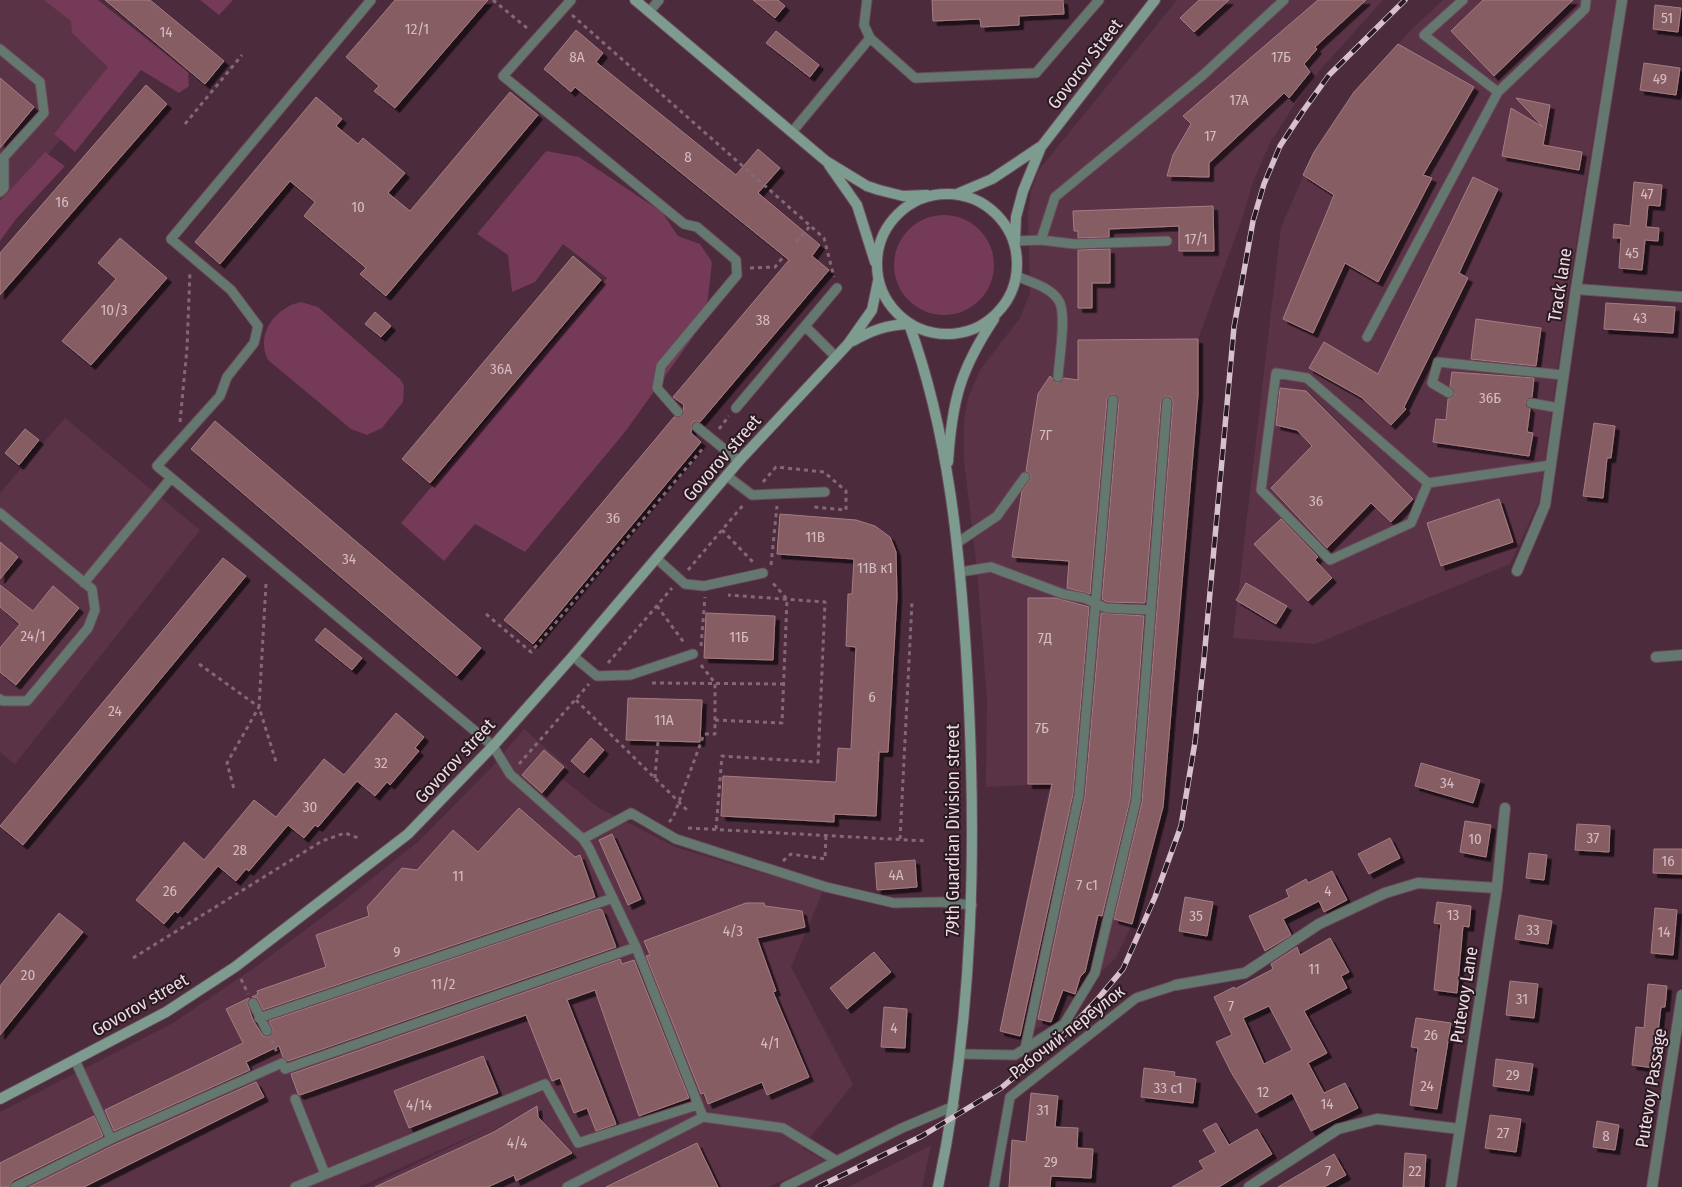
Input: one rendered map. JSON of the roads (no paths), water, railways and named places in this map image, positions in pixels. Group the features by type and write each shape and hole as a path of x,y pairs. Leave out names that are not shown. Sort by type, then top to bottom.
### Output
{"main road":[{"path":"635,0 826,161 867,186 903,196 959,193 992,179 1041,147"},
{"name":"Govorov Street","path":"1041,147 1155,0"},
{"path":"826,161 861,214 878,281 885,298 896,313 909,324 923,331 938,334 957,334 976,328 999,312 1008,299 1016,276 1016,217 1023,191 1041,147"},
{"path":"959,193 993,211 1003,222 1015,241"},
{"path":"876,268 879,246 886,229 894,218 906,207 923,198 936,195"},
{"path":"848,344 872,310 878,281"},
{"name":"79th Guardian Division street","path":"948,473 951,418 956,391 970,358 999,312"},
{"path":"848,344 868,332 888,325 909,324"},
{"name":"79th Guardian Division street","path":"909,324 926,378 948,473 960,572 969,705 973,829 972,905 965,1009 954,1106 938,1187"},
{"name":"Govorov street","path":"0,1099 166,1012 235,968 408,834 493,746 573,656 739,461 848,344"}],"street":[{"name":"Track lane","path":"1517,571 1545,505 1576,289 1622,0"},
{"path":"1576,289 1682,296"},
{"path":"1656,657 1682,655"},
{"name":"Putevoy Lane","path":"1451,1187 1498,888 1505,808"},
{"path":"1176,985 1246,973 1319,924 1385,893 1418,883 1498,888"},
{"name":"Putevoy Passage","path":"1652,1187 1682,995"},
{"path":"1248,1187 1338,1129 1377,1118 1460,1130"}],"lane":[{"path":"371,0 171,239 230,290 258,326 254,343 227,377 220,396 157,466 493,746 510,774 583,839 636,947 703,1117"},
{"path":"571,0 503,76 684,224 697,227 736,260 737,275 661,366 657,388 678,412"},
{"path":"649,12 660,0"},
{"path":"867,0 864,25 870,38 915,78 1036,74 1099,0"},
{"path":"1041,240 1056,197 1203,75 1284,0"},
{"path":"1463,0 1424,35 1498,92"},
{"path":"1367,337 1498,92 1585,9 1586,0"},
{"path":"792,132 870,38"},
{"path":"0,49 40,82 44,113 4,157 4,188 0,192"},
{"path":"1015,241 1041,240 1074,244 1167,241"},
{"path":"1016,276 1046,288 1059,301 1062,313 1058,377"},
{"path":"736,408 837,288"},
{"path":"805,326 835,356"},
{"path":"1449,392 1432,383 1438,362 1563,375"},
{"path":"1428,483 1411,523 1330,560 1261,490 1276,373 1307,378 1428,483 1551,465"},
{"path":"1025,1049 1079,795 1113,400"},
{"path":"960,1054 1015,1056 1064,1024 1095,973 1136,801 1167,402"},
{"path":"1531,403 1559,408"},
{"path":"697,427 739,461"},
{"path":"727,476 752,496 825,492"},
{"path":"957,543 997,516 1025,477"},
{"path":"84,583 171,478"},
{"path":"0,513 92,589 95,610 88,628 27,701 3,701 0,699"},
{"path":"656,558 685,584 704,586 767,577"},
{"path":"960,572 991,566 1063,594 1084,598 1106,608 1151,610"},
{"path":"573,656 597,676 630,675 696,654"},
{"path":"583,839 631,813 676,839 826,887 894,903 941,902 972,905"},
{"path":"259,1018 613,898"},
{"path":"15,1187 111,1139 283,1066 636,947"},
{"name":"Рабочий переулок","path":"994,1187 1010,1097 1136,998 1176,985"},
{"path":"252,1004 267,1031"},
{"path":"75,1060 111,1139"},
{"path":"295,1187 545,1084 578,1143 697,1105"},
{"path":"296,1099 325,1174"},
{"path":"784,1187 902,1128 954,1106"},
{"path":"567,1187 703,1117 783,1128 837,1161"}],"railway":[{"path":"818,1187 922,1136 1001,1088 1061,1038 1123,969 1155,897 1181,826 1195,742 1204,659 1234,327 1253,221 1264,184 1280,146 1303,111 1329,75 1405,0"}]}
